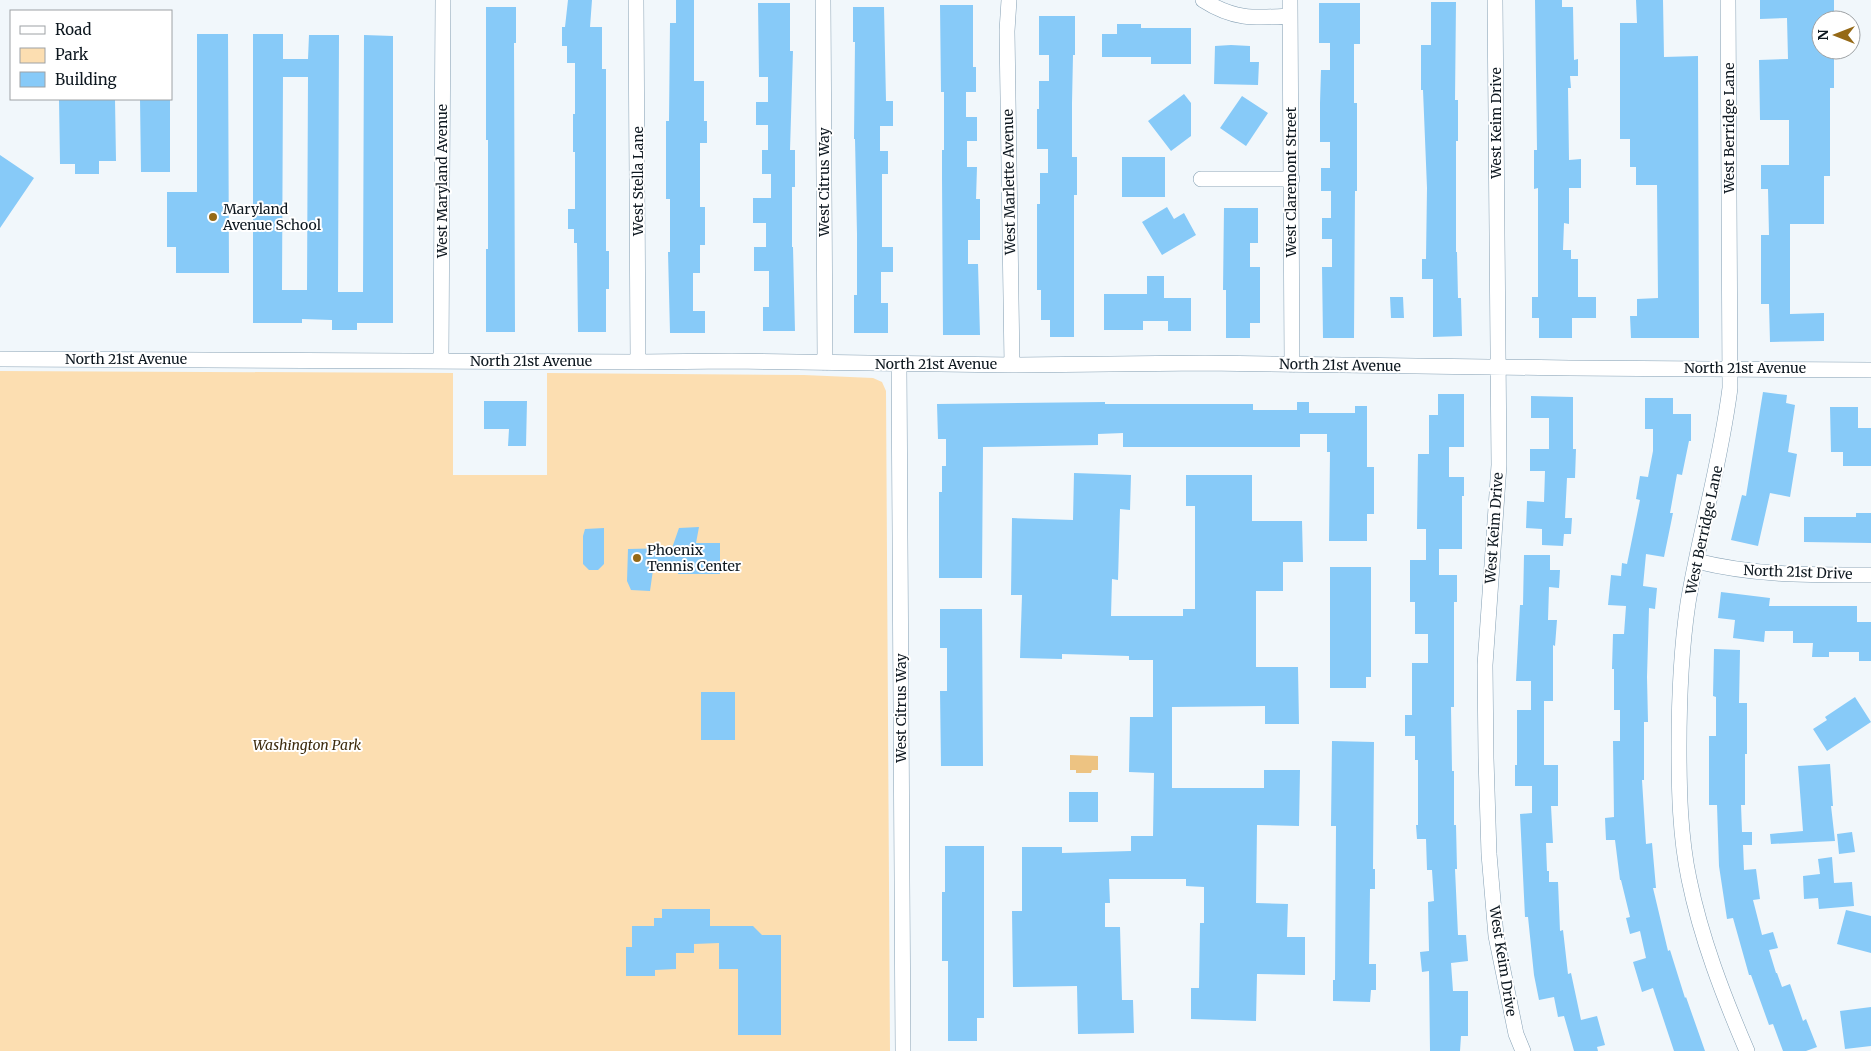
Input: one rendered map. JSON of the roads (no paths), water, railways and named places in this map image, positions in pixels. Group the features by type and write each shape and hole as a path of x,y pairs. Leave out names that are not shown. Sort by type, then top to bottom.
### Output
{"street":[{"name":"West Maryland Avenue","path":"441,361 443,0"},
{"name":"West Stella Lane","path":"636,0 638,362"},
{"name":"West Citrus Way","path":"823,0 825,363"},
{"name":"West Marlette Avenue","path":"1009,0 1007,31 1012,365"},
{"path":"1203,0 1215,8 1235,15 1249,17 1290,16"},
{"name":"West Claremont Street","path":"1290,0 1292,365"},
{"name":"West Keim Drive","path":"1495,0 1499,465 1485,665 1489,844 1496,936 1516,1034 1523,1051"},
{"name":"West Berridge Lane","path":"1728,0 1730,388 1726,419 1696,561 1683,648 1679,716 1682,828 1689,879 1700,926 1717,976 1747,1051"},
{"path":"1201,179 1292,179"},
{"name":"North 21st Avenue","path":"0,358 732,361 1012,365 1139,363 1871,370"},
{"name":"West Citrus Way","path":"899,364 903,1051"},
{"name":"North 21st Drive","path":"1696,561 1756,573 1798,575 1871,574"}],"place":[{"name":"Maryland Avenue School","path":"213,217"},
{"name":"Phoenix Tennis Center","path":"637,558"}],"park label":[{"name":"Washington Park","path":"307,745"}]}
